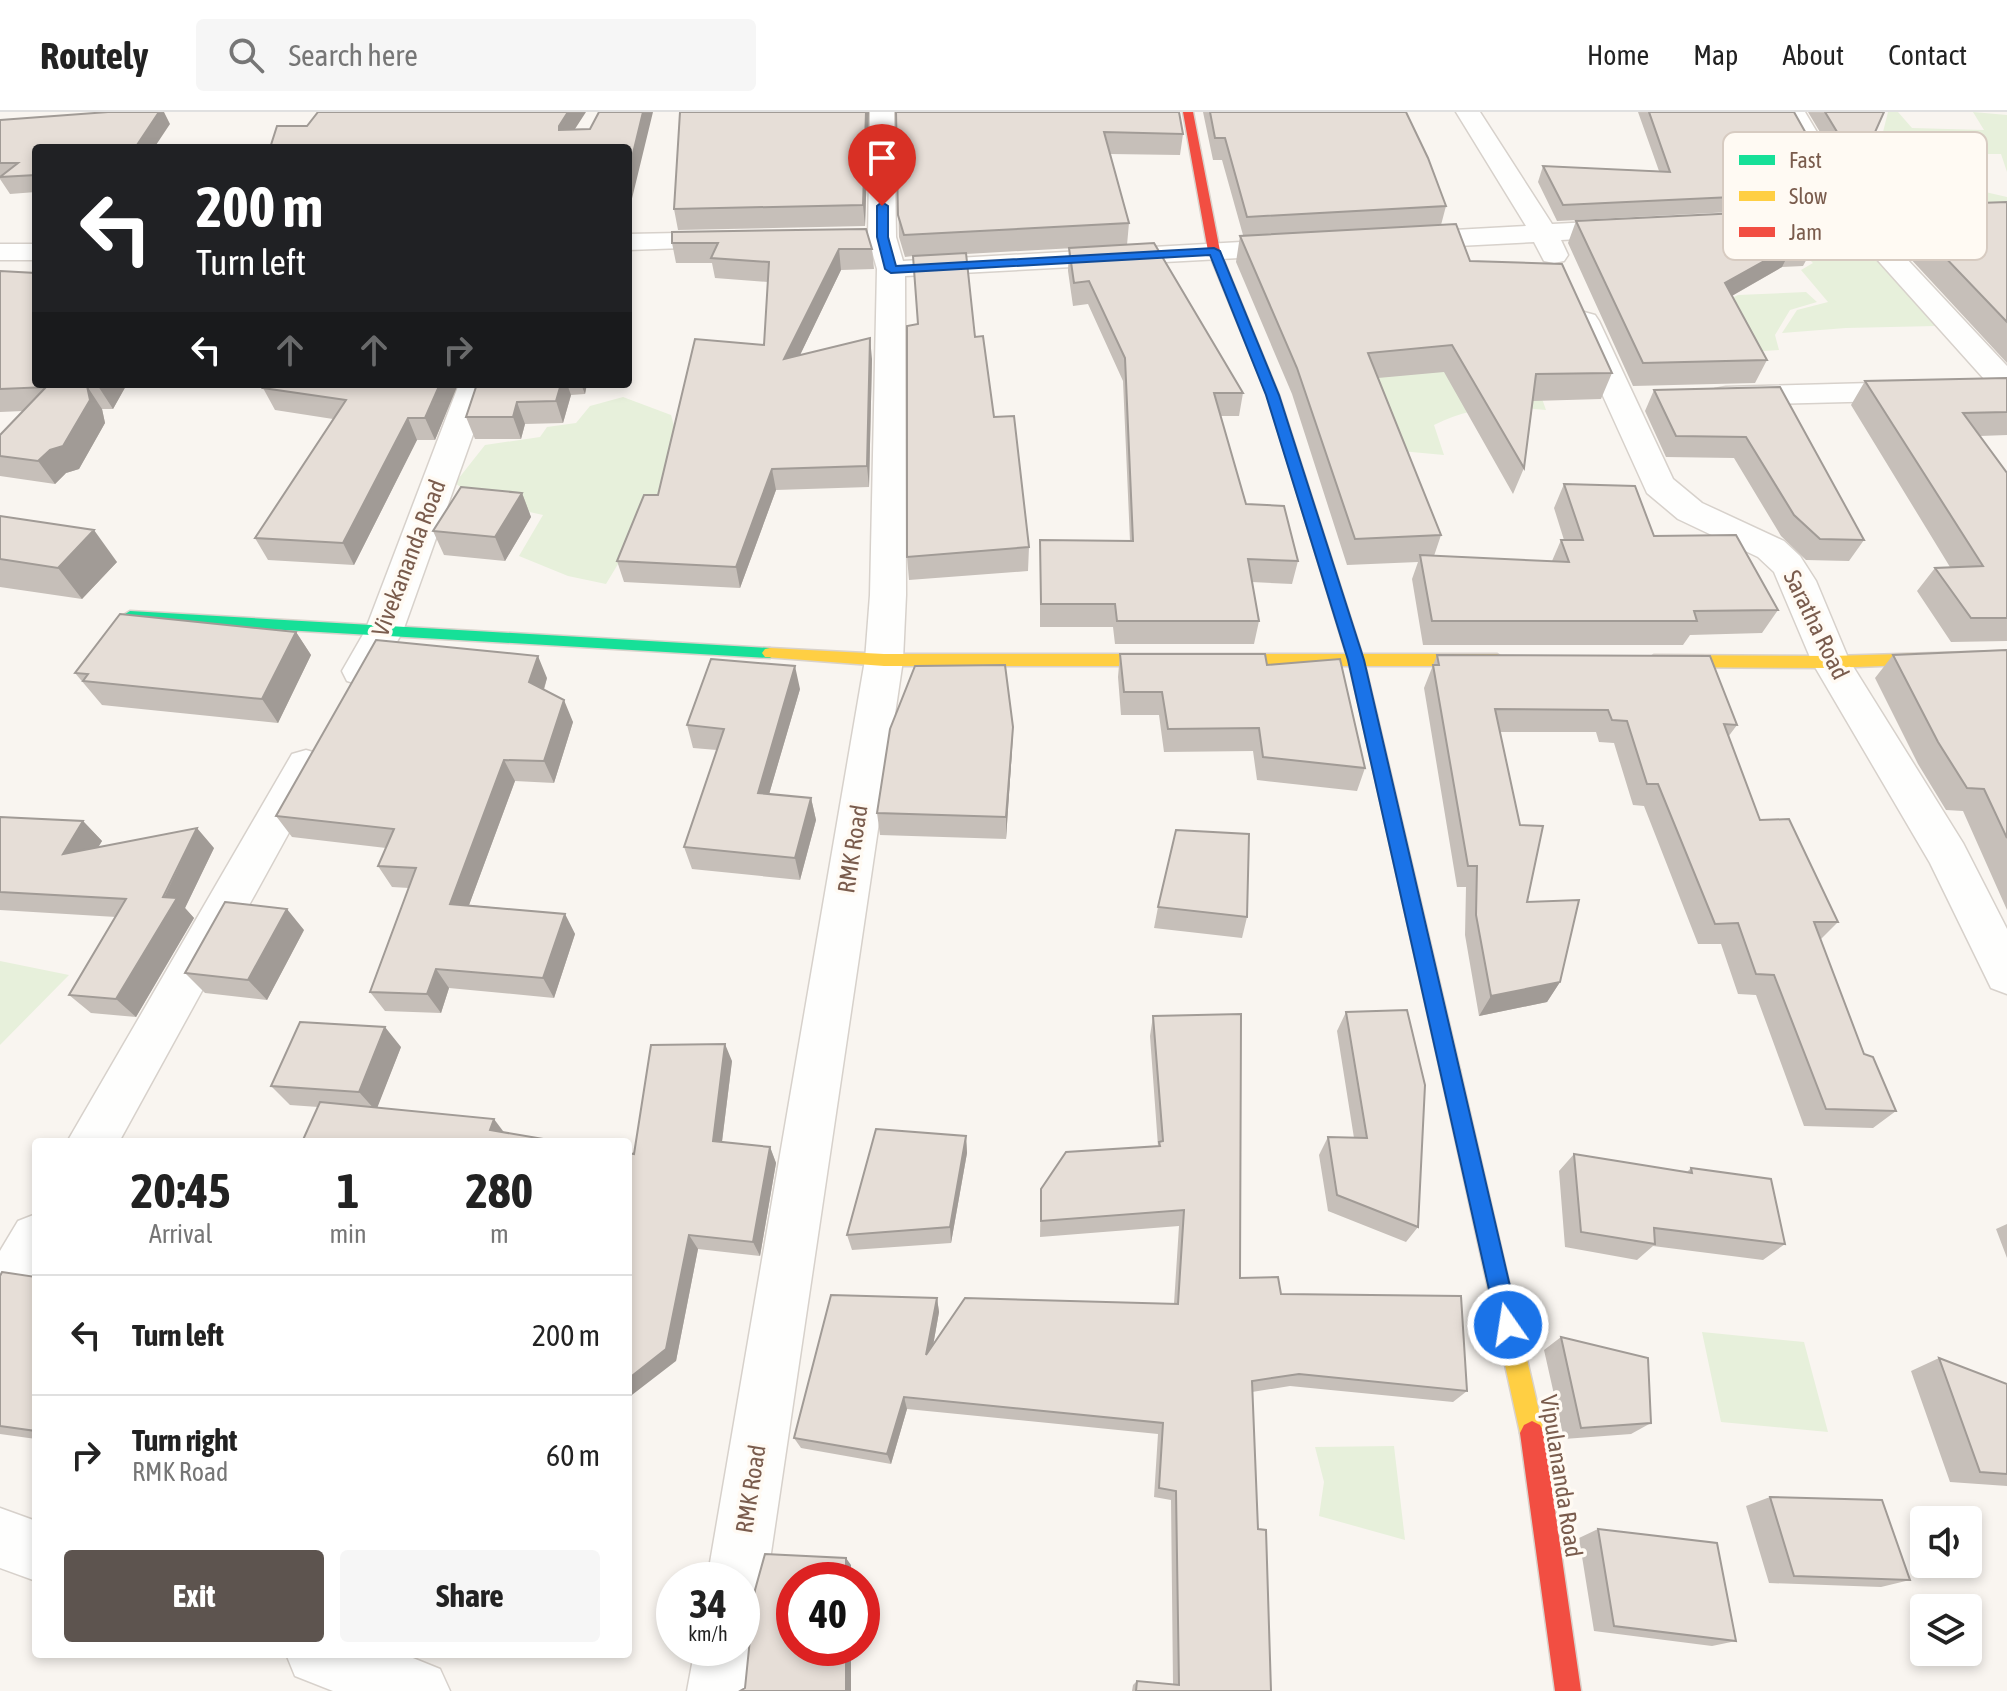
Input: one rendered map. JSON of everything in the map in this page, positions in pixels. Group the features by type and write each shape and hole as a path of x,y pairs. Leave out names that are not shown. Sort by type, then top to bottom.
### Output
{"street":[{"name":"RMK Road","path":"740,1562 884,660 888,595 875,248 882,112"},
{"name":"Vipulananda Road","path":"1188,112 1214,251 1273,395 1356,660 1529,1415 1568,1691"},
{"name":"Saratha Road","path":"1468,112 1544,233 1636,399 1659,485 1690,511 1771,549 1787,564 1798,581 1831,662 1948,855 2007,974"},
{"path":"1793,112 1805,132"},
{"path":"1987,215 2007,214"},
{"path":"1371,243 1652,227"},
{"path":"632,242 755,239"},
{"path":"875,248 1214,251 1324,245"},
{"path":"0,252 32,252"},
{"path":"1892,260 2007,387"},
{"path":"1697,397 2007,387"},
{"name":"Vivekananda Road","path":"94,1138 384,631 474,388"},
{"path":"130,616 884,660 1514,661"},
{"path":"1641,661 1831,662 2007,656"},
{"path":"0,1303 32,1246"},
{"path":"0,1538 32,1550"},
{"path":"328,1658 418,1691"},
{"path":"719,1691 723,1666"}],"green space":[{"path":"1888,112 1898,112 1912,128 1984,130 1973,112 2007,115 2007,172 2001,154 1987,154 1987,132 1883,132"},
{"path":"1987,192 2007,197 2007,204 1987,204"},
{"path":"1810,260 1876,260 1936,326 1782,333 1797,310 1828,302 1801,270 1813,263"},
{"path":"1806,292 1817,302 1790,310 1775,335 1779,350 1704,355 1712,308 1738,295"},
{"path":"1381,346 1539,390 1546,410 1488,408 1448,418 1434,425 1444,455 1368,448"},
{"path":"623,397 671,415 679,444 665,486 606,584 568,576 519,556 543,515 480,501 455,483 485,445 540,437 547,427 576,423 590,406"},
{"path":"0,961 69,975 0,1045"},
{"path":"1702,1332 1804,1342 1828,1432 1721,1422"},
{"path":"1394,1446 1405,1540 1319,1516 1324,1482 1315,1447"}],"building":[{"path":"108,112 159,112 138,144 32,144 32,175 0,177 18,163 0,163 0,120"},
{"path":"318,112 568,112 559,130 590,129 599,112 643,112 632,157 632,144 271,144 277,126 307,126"},
{"path":"680,112 866,112 863,205 674,209"},
{"path":"896,112 1179,112 1183,134 1104,132 1129,223 904,235 898,215"},
{"path":"1210,112 1406,112 1446,206 1247,217 1225,138 1215,138"},
{"path":"1649,112 1794,112 1805,132 1723,132 1723,197 1563,205 1543,166 1670,172"},
{"path":"1825,112 1884,112 1875,132 1837,132"},
{"path":"2007,202 2007,322 1948,260 1987,260 1987,203"},
{"path":"1723,214 1723,260 1766,260 1725,283 1767,360 1643,363 1576,221"},
{"path":"1456,224 1470,261 1562,264 1612,373 1536,374 1524,468 1452,345 1368,353 1441,535 1355,539 1297,368 1240,236"},
{"path":"866,229 872,249 839,249 784,359 870,338 867,466 772,469 736,567 617,561 644,495 658,495 695,339 764,345 769,262 711,258 718,243 672,243 672,232"},
{"path":"1154,243 1243,393 1214,393 1246,504 1284,506 1298,561 1248,559 1259,621 1117,621 1115,604 1041,604 1040,540 1133,541 1125,358 1089,281 1074,283 1069,248"},
{"path":"966,253 975,337 983,336 994,417 1014,416 1029,547 907,557 907,326 918,324 913,256"},
{"path":"0,271 32,273 32,388 0,389"},
{"path":"2007,378 2007,412 1963,413 2007,473 2007,618 1971,618 1935,568 1983,566 1865,381"},
{"path":"1780,387 1864,540 1820,539 1794,515 1746,437 1676,436 1654,390"},
{"path":"45,388 87,388 90,400 63,446 50,450 38,461 0,456 0,435"},
{"path":"263,388 438,388 425,418 408,418 343,543 255,538 346,400"},
{"path":"476,388 560,388 556,401 517,402 513,417 466,417"},
{"path":"1564,484 1635,486 1654,536 1736,535 1778,610 1694,611 1697,621 1432,621 1420,555 1569,562 1561,540 1583,540"},
{"path":"461,487 522,493 495,537 433,531"},
{"path":"0,516 94,530 58,568 0,559"},
{"path":"120,614 296,632 262,699 83,681 88,674 75,673"},
{"path":"376,640 538,656 529,682 564,700 544,761 504,760 450,904 565,914 543,978 436,969 427,994 370,992 416,868 378,866 394,829 276,816"},
{"path":"2007,650 2007,838 1984,789 1967,788 1938,742 1893,655"},
{"path":"1120,654 1265,654 1267,665 1340,659 1365,768 1263,757 1259,728 1168,729 1162,692 1124,692"},
{"path":"1437,655 1710,656 1737,725 1724,724 1760,820 1789,819 1838,922 1814,922 1864,1054 1873,1057 1896,1111 1826,1109 1774,975 1756,974 1738,923 1715,924 1658,784 1647,784 1627,721 1612,720 1608,710 1495,709 1520,825 1543,826 1527,902 1579,900 1560,982 1491,996 1476,915 1477,866 1468,866 1433,665 1439,665"},
{"path":"711,659 795,666 758,793 811,798 795,858 684,847 724,729 687,725"},
{"path":"1005,665 1013,727 1006,817 877,813 890,729 915,666"},
{"path":"0,817 83,821 63,854 197,828 163,897 177,898 116,999 69,995 126,899 0,892"},
{"path":"1176,830 1249,834 1247,917 1158,907"},
{"path":"225,902 287,909 248,980 185,973"},
{"path":"1407,1010 1425,1085 1418,1227 1337,1195 1328,1137 1367,1138 1346,1012"},
{"path":"1241,1014 1240,1278 1278,1277 1281,1294 1461,1296 1467,1391 1299,1374 1252,1381 1258,1529 1266,1530 1271,1691 1136,1691 1137,1681 1179,1685 1176,1491 1159,1488 1163,1423 904,1397 887,1454 794,1438 831,1295 937,1298 926,1355 965,1298 1178,1304 1184,1210 1041,1221 1041,1189 1066,1152 1160,1146 1159,1142 1163,1141 1153,1016"},
{"path":"300,1022 385,1027 359,1092 271,1086"},
{"path":"725,1044 713,1141 770,1147 753,1242 689,1235 666,1349 632,1376 632,1154 651,1045"},
{"path":"320,1102 494,1119 490,1130 537,1138 304,1138"},
{"path":"876,1129 966,1136 950,1227 847,1235"},
{"path":"1574,1154 1692,1173 1691,1168 1771,1179 1785,1244 1654,1228 1655,1244 1581,1232"},
{"path":"2,1272 32,1276 32,1430 0,1426"},
{"path":"1561,1337 1648,1358 1651,1423 1581,1428"},
{"path":"1939,1358 2007,1384 2007,1474 1980,1472"},
{"path":"1770,1497 1882,1500 1910,1580 1794,1576"},
{"path":"1598,1529 1717,1543 1736,1641 1614,1626"},
{"path":"765,1554 846,1558 846,1562 776,1562 776,1666 846,1666 846,1691 740,1691 745,1688 747,1666 760,1666 760,1572"}],"traffic: fast":[{"path":"130,616 770,653"},
{"path":"1369,715 1450,1070"}],"traffic: slow":[{"path":"770,653 884,660 1497,660"},
{"path":"1654,661 1831,662 2007,656"},
{"path":"1450,1070 1532,1433"}],"traffic: jam":[{"path":"1188,112 1214,251 1273,395 1356,660 1369,715"},
{"path":"1532,1433 1568,1691"}],"route":[{"path":"882,206 882,237 891,269 1214,251 1273,395 1356,660 1508,1325"}]}
